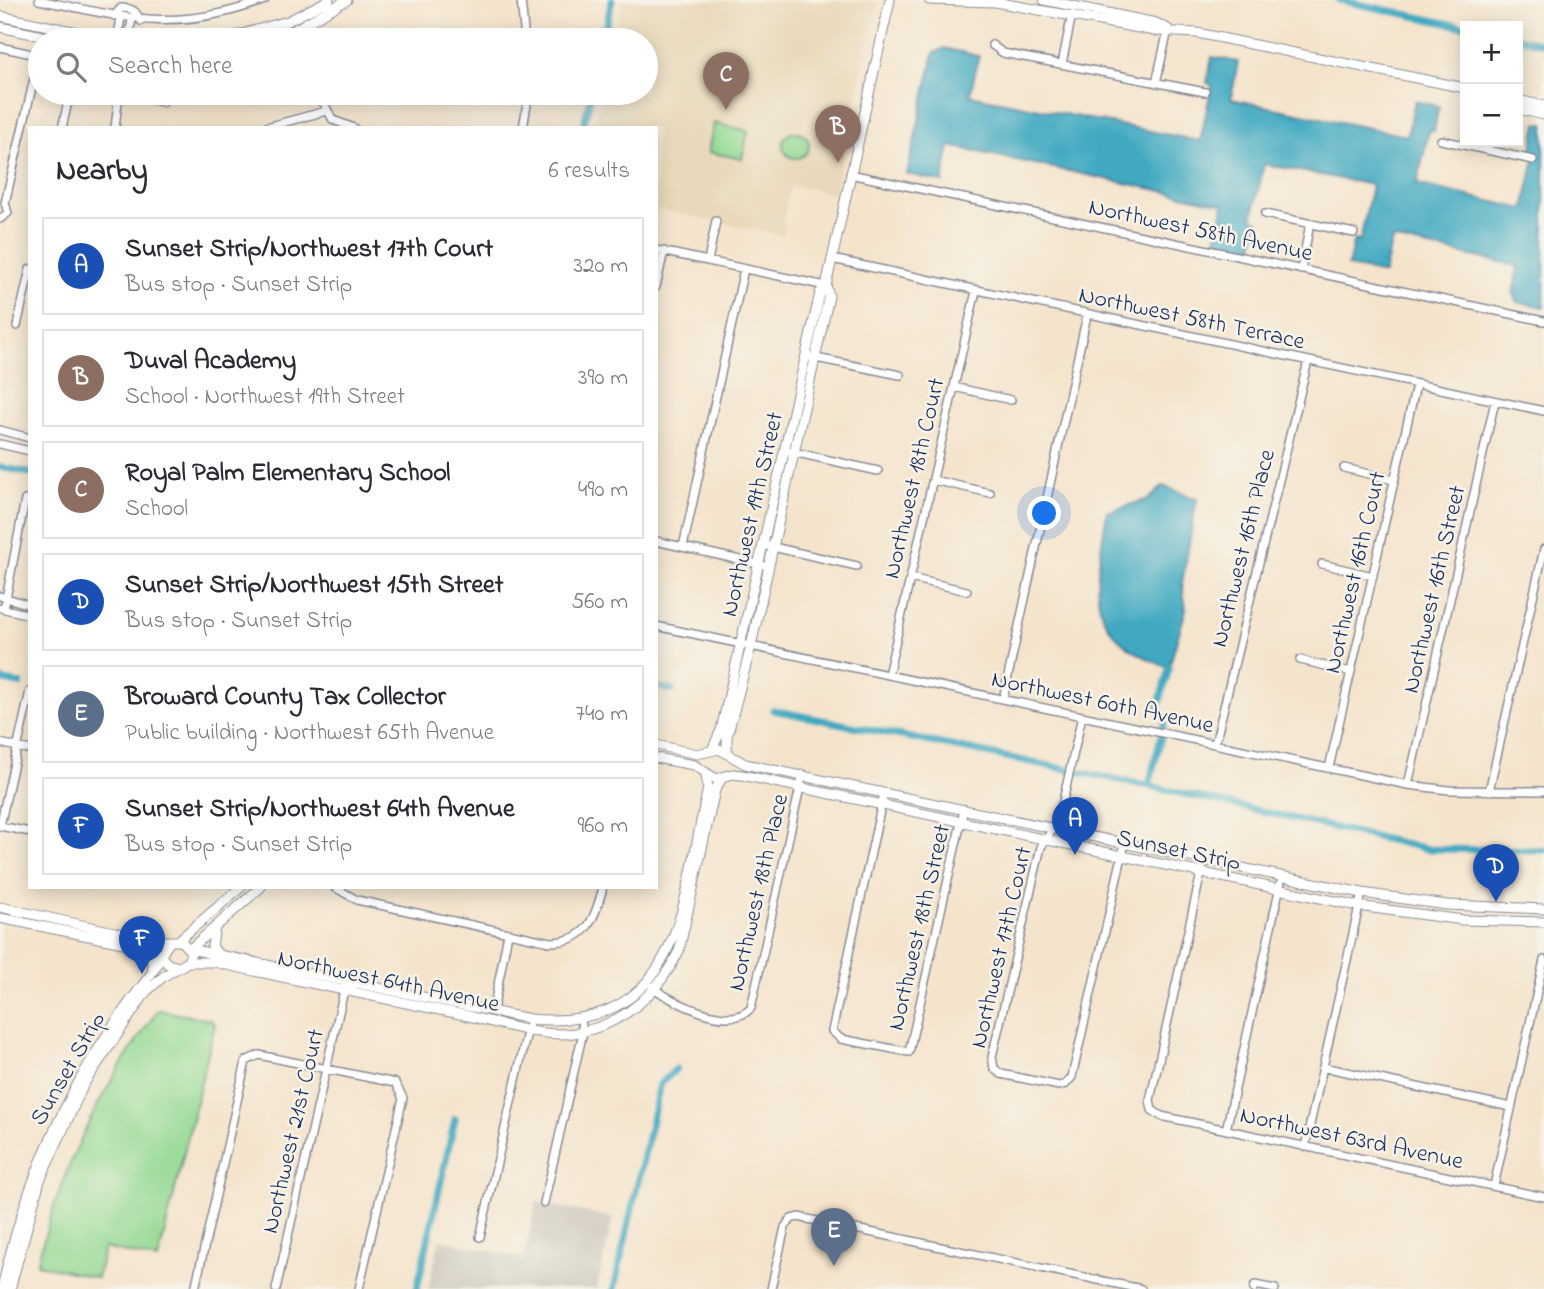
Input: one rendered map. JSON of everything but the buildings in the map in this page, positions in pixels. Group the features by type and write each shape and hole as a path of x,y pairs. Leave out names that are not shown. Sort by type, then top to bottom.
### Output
{"street":[{"path":"39,0 142,21 232,13 265,0"},
{"path":"263,28 288,21 328,0"},
{"path":"306,28 347,0"},
{"path":"521,0 524,28"},
{"name":"Northwest 19th Street","path":"729,755 727,735 810,357 820,293 826,286 890,0"},
{"path":"929,0 995,2 1072,11 1155,31 1168,29 1460,87"},
{"path":"1044,0 1072,11"},
{"path":"117,28 121,8 136,11 142,21"},
{"path":"1062,64 1072,11"},
{"path":"0,16 58,28"},
{"path":"130,28 132,20"},
{"path":"288,21 291,28"},
{"path":"0,27 28,33"},
{"path":"1156,83 1168,29"},
{"path":"992,45 1003,53 1205,92"},
{"path":"0,47 28,53"},
{"path":"1443,85 1460,92"},
{"path":"0,221 8,213 2,204 28,101"},
{"path":"1523,101 1544,106"},
{"path":"62,126 67,105"},
{"path":"115,126 118,105"},
{"path":"323,105 333,120 349,126"},
{"path":"523,126 527,105"},
{"path":"1523,110 1544,115"},
{"path":"270,126 326,111"},
{"path":"1441,139 1460,142"},
{"path":"1490,147 1533,160"},
{"name":"Northwest 58th Avenue","path":"850,174 1544,321"},
{"path":"1265,214 1354,233"},
{"path":"708,261 716,221"},
{"path":"1301,270 1310,224"},
{"path":"658,269 660,251 826,286"},
{"name":"Northwest 58th Terrace","path":"832,259 1544,411"},
{"path":"683,547 744,268"},
{"path":"17,326 26,304 28,286"},
{"name":"Northwest 18th Court","path":"888,675 976,291"},
{"path":"1003,699 1087,315"},
{"path":"810,357 900,375"},
{"name":"Northwest 16th Place","path":"1215,744 1308,361"},
{"name":"Northwest 16th Court","path":"1329,768 1416,385"},
{"path":"954,387 1011,400"},
{"name":"Northwest 16th Street","path":"1408,785 1495,401"},
{"path":"0,430 28,437"},
{"path":"0,444 28,451"},
{"path":"789,452 878,471"},
{"path":"1344,468 1394,480"},
{"path":"933,480 990,493"},
{"path":"25,500 2,608 28,614"},
{"path":"658,541 764,566"},
{"path":"769,546 857,566"},
{"path":"1489,792 1544,549"},
{"path":"1322,565 1373,576"},
{"path":"910,578 967,591"},
{"path":"3,597 28,603"},
{"name":"Northwest 60th Avenue","path":"658,626 1408,785 1489,792 1544,791"},
{"name":"Northwest 19th Street","path":"709,751 719,741 746,645"},
{"path":"1300,660 1351,672"},
{"path":"28,700 0,826 28,832"},
{"name":"Northwest 17th Court","path":"1082,716 1059,819 1043,840 992,1057 994,1068 1001,1074 1059,1086 1066,1084 1072,1077 1122,856"},
{"path":"0,743 28,750"},
{"path":"583,1032 625,1013 668,974 679,951 715,790 732,769 729,755 709,751 693,753 658,745"},
{"path":"544,1203 583,1032 581,1020 651,987 668,953 677,928 708,788 703,761 709,751"},
{"name":"Sunset Strip","path":"729,755 745,764 1362,893 1440,904 1544,909"},
{"path":"658,758 689,764 706,774 725,777"},
{"name":"Northwest 18th Place","path":"651,987 688,1008 735,1018 744,1015 751,1008 803,774"},
{"name":"Sunset Strip","path":"725,777 742,775 1358,906 1421,916 1499,922 1544,922"},
{"path":"881,806 884,793"},
{"name":"Northwest 18th Street","path":"881,806 832,1031 841,1039 909,1052 964,809"},
{"path":"1122,856 1125,843"},
{"path":"1201,873 1204,860"},
{"name":"Northwest 63rd Avenue","path":"1201,873 1150,1100 1153,1111 1161,1116 1544,1197"},
{"path":"1226,1130 1282,877"},
{"path":"163,957 165,948 239,889"},
{"path":"0,918 153,948 168,964 183,964 190,949 259,889"},
{"path":"338,889 357,900 508,933 564,942 587,930 596,915 602,889"},
{"path":"1305,1147 1362,893"},
{"path":"0,907 188,944 190,949"},
{"path":"1499,908 1499,922"},
{"path":"215,927 211,943 219,956"},
{"path":"493,1012 508,933"},
{"path":"144,947 151,956 153,971"},
{"name":"Northwest 64th Avenue","path":"190,949 242,958 345,986 529,1024 583,1032"},
{"name":"Sunset Strip","path":"2,1289 27,1192 56,1120 104,1035 163,957"},
{"path":"1494,1186 1544,960"},
{"name":"Northwest 64th Avenue","path":"183,964 214,962 493,1012 529,1024 581,1020"},
{"name":"Sunset Strip","path":"10,1289 37,1187 77,1097 114,1036 146,992 183,964"},
{"name":"Northwest 21st Court","path":"276,1289 345,986"},
{"path":"480,1237 529,1024"},
{"path":"195,1289 246,1061 259,1055 395,1083 401,1089 403,1098 359,1289"},
{"path":"1322,1067 1511,1107"},
{"path":"771,1289 785,1227 791,1219 798,1217 1141,1289"},
{"path":"1254,1287 1275,1289"}],"shaded area":[{"path":"623,0 876,1 834,194 791,185 785,209 784,236 658,209 658,126 594,126 599,105 658,105 658,28 617,28"},
{"path":"536,1202 613,1218 597,1289 428,1289 440,1239 524,1259"}],"green space":[{"path":"714,123 748,131 742,159 708,152"},
{"path":"796,132 805,136 809,145 805,154 796,158 787,154 783,145 787,136"},
{"path":"158,1010 211,1020 215,1024 158,1260 104,1248 97,1278 37,1264 58,1194 85,1131 117,1071"}],"water":[{"path":"944,48 979,56 970,95 1200,141 1212,85 1207,83 1212,57 1238,62 1231,99 1407,136 1415,101 1439,106 1434,131 1429,131 1417,184 1524,209 1536,153 1531,152 1537,123 1544,124 1544,307 1517,302 1513,294 1518,266 1392,239 1384,274 1348,266 1354,240 1360,241 1372,185 1264,164 1252,219 1258,220 1253,247 1216,240 1224,204 950,146 943,182 907,174 934,53"},
{"path":"1163,486 1197,499 1182,583 1186,609 1169,668 1140,655 1120,640 1107,624 1100,607 1097,587 1107,512 1149,499"}],"waterway":[{"path":"606,28 612,0"},
{"path":"1339,0 1460,26"},
{"path":"1523,39 1544,44"},
{"path":"583,126 588,105"},
{"path":"0,467 28,473"},
{"path":"1149,786 1165,720 1158,708 1169,668"},
{"path":"0,680 20,684"},
{"path":"658,687 672,690"},
{"path":"773,710 1149,786 1428,849 1544,850"},
{"path":"614,1289 660,1084 676,1069"},
{"path":"417,1289 455,1119"}],"place":[{"name":"Royal Palm Elementary School","path":"726,110"},
{"name":"Duval Academy","path":"838,163"},
{"name":"Sunset Strip/Northwest 17th Court","path":"1075,855"},
{"name":"Sunset Strip/Northwest 15th Street","path":"1496,902"},
{"name":"Sunset Strip/Northwest 64th Avenue","path":"142,974"},
{"name":"Broward County Tax Collector","path":"834,1266"}]}
